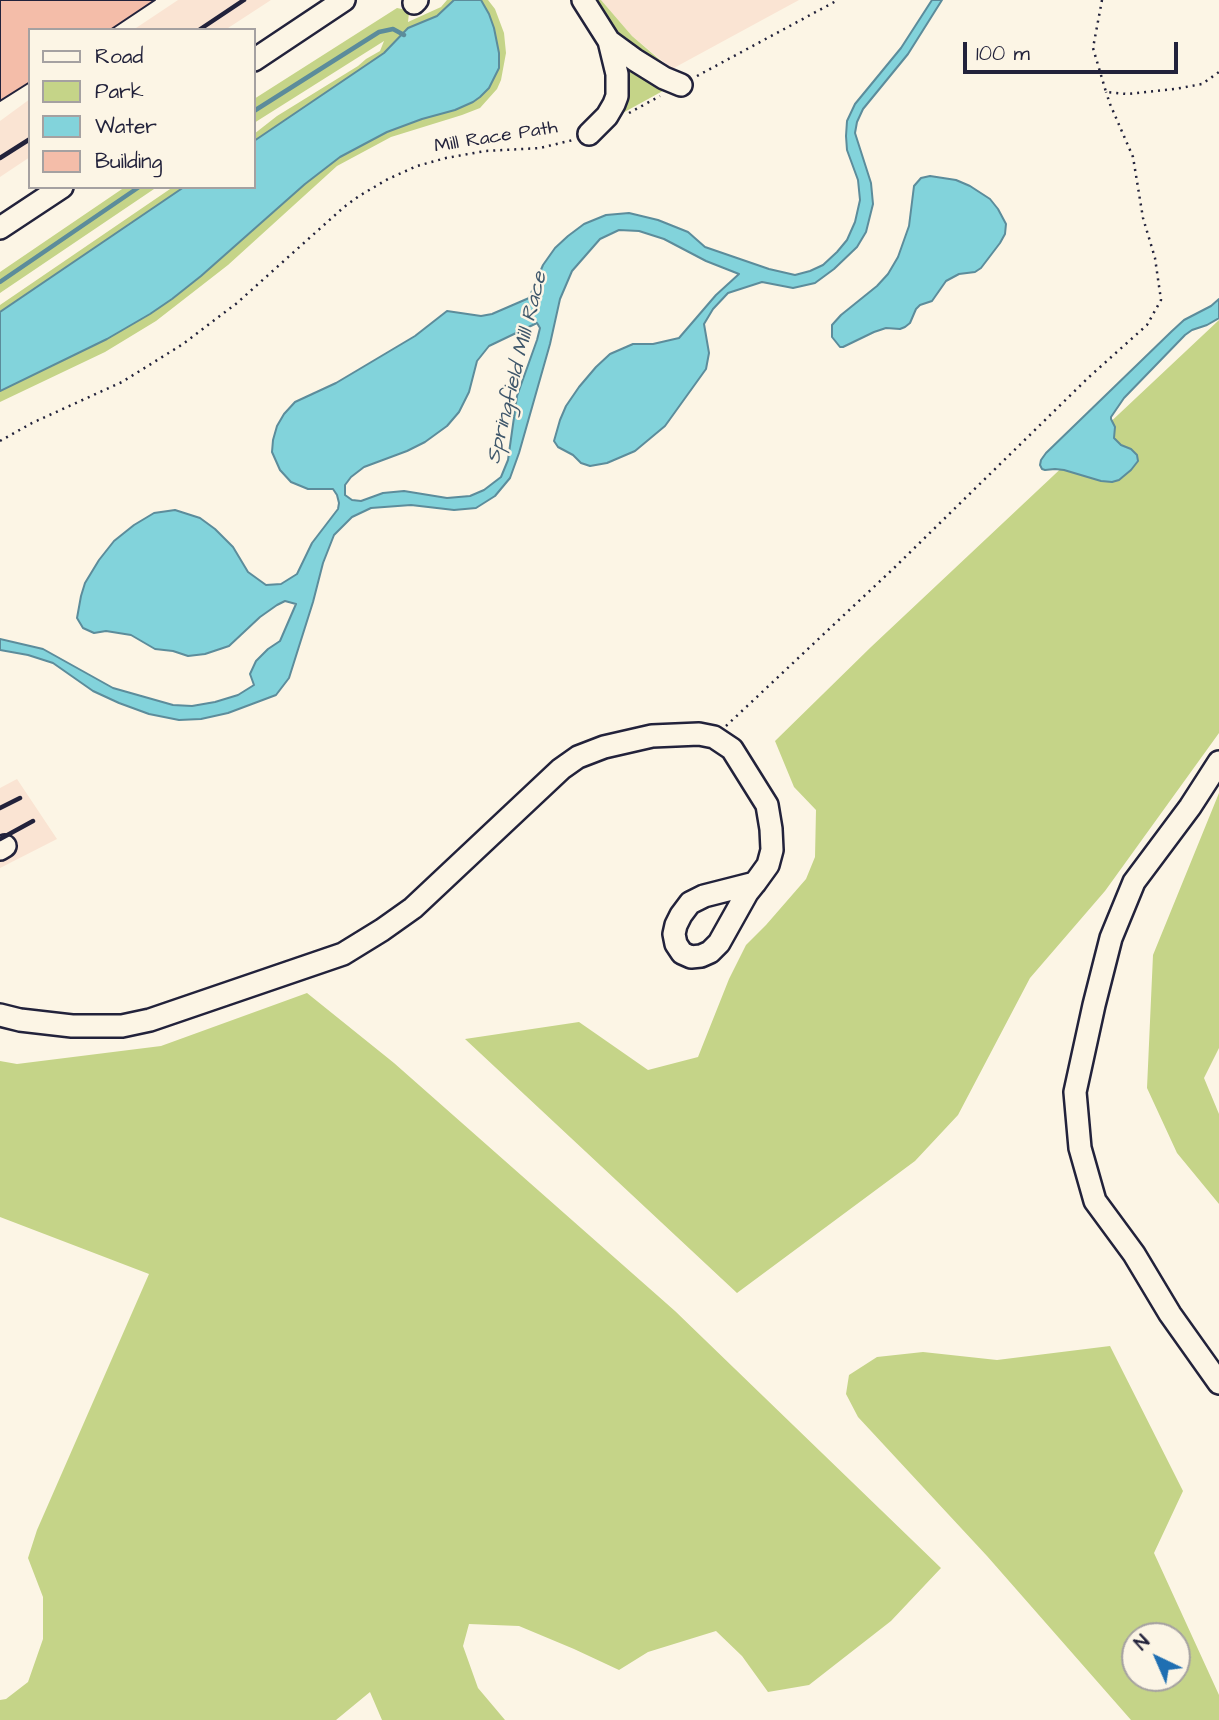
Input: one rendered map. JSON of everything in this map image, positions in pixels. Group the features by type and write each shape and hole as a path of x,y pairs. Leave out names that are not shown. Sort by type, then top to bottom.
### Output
{"lane":[{"path":"256,59 344,0"},
{"path":"583,0 609,41 617,74 617,96 607,116 589,134"},
{"path":"609,41 663,78 681,85"},
{"path":"0,228 59,189"},
{"path":"0,1015 72,1026 122,1026 150,1020 343,954 414,908 561,769 578,757 604,747 652,736 699,734 713,737 732,749 767,805 772,850 768,865 755,883"},
{"path":"1219,762 1190,807 1134,882 1111,938 1076,1092 1080,1148 1095,1201 1134,1254 1170,1314 1219,1383"}],"path":[{"path":"621,118 838,0"},
{"path":"713,737 894,568 1089,377 1147,325 1161,300 1155,258 1143,218 1133,157 1110,104 1093,48 1102,0"},
{"path":"1106,92 1127,94 1175,89 1202,84 1219,72"},
{"name":"Mill Race Path","path":"0,441 122,382 183,345 237,303 344,207 388,179 417,166 446,158 485,151 540,148 589,134"}],"shaded area":[{"path":"178,0 271,0 228,28 136,28"},
{"path":"601,0 799,0 672,69 632,36"},
{"path":"28,100 28,158 0,177 0,121"},
{"path":"17,779 57,839 0,868 0,788"}],"green space":[{"path":"447,0 454,0 437,16 408,28 384,53 256,140 256,132 277,116 380,51 384,41 256,122 256,98 397,8 407,10 408,22 441,7"},
{"path":"481,0 488,0 495,9 504,33 506,53 497,89 480,108 391,137 337,166 228,265 156,321 105,352 0,402 0,391 107,339 172,299 340,157 387,132 455,110 499,68 494,29"},
{"path":"588,0 601,0 632,36 674,72 629,51"},
{"path":"624,64 670,87 619,115"},
{"path":"122,189 154,189 0,293 0,272"},
{"path":"170,189 181,189 0,312 0,305"},
{"path":"1219,320 1219,733 1105,891 1030,978 958,1115 915,1161 737,1293 465,1039 579,1022 648,1070 698,1057 729,979 746,945 806,879 815,857 816,810 794,787 775,741 871,647"},
{"path":"1219,793 1219,1048 1204,1078 1219,1114 1219,1204 1177,1153 1147,1088 1153,955"},
{"path":"307,993 394,1063 675,1311 941,1568 891,1621 809,1685 768,1692 742,1656 716,1631 648,1652 619,1670 519,1626 469,1624 463,1646 478,1688 505,1720 382,1720 370,1692 336,1720 0,1720 0,1700 6,1699 28,1682 43,1639 43,1597 28,1558 37,1530 149,1274 0,1217 0,1061 17,1064 161,1046"},
{"path":"1110,1346 1183,1491 1154,1553 1186,1622 1121,1622 1121,1692 1191,1692 1191,1634 1219,1695 1219,1720 1131,1720 987,1556 858,1417 846,1394 849,1375 877,1357 923,1352 997,1360"}],"water":[{"path":"454,0 481,0 489,14 499,53 499,68 489,88 480,97 455,110 387,132 340,157 172,299 107,339 0,391 0,312 181,189 256,189 256,140 384,53 408,28 437,16"},
{"path":"932,0 942,0 908,54 863,109 857,122 855,133 871,183 873,204 866,232 857,247 815,283 793,288 762,282 728,293 704,324 709,353 706,369 665,426 635,451 607,463 590,466 581,463 558,447 554,441 566,406 579,387 610,354 633,344 653,344 679,338 716,295 739,274 706,261 664,239 639,231 619,230 600,239 572,271 560,299 550,344 510,478 495,496 476,508 454,510 411,505 371,508 352,517 334,535 289,678 276,695 228,713 201,719 179,720 149,714 119,703 93,691 53,663 0,650 0,639 43,649 113,688 173,705 192,706 215,702 238,695 254,685 250,674 256,661 280,641 296,604 285,601 277,605 229,646 205,654 188,656 155,649 131,635 106,631 94,633 83,628 77,618 81,596 85,583 114,541 154,513 175,510 200,518 215,529 233,547 248,572 266,585 281,584 297,574 312,543 338,509 339,503 333,489 308,489 291,482 280,470 272,452 277,426 284,414 295,402 336,383 415,336 447,311 481,316 529,298 543,265 555,248 584,224 606,215 629,213 658,220 688,232 705,247 795,275 823,265 847,240 860,200 858,180 847,150 847,121 855,104 901,48","holes":["537,323 540,328 517,396 508,460 501,477 484,490 470,496 447,498 404,491 383,493 361,501 352,500 345,495 345,485 364,467 407,451 447,426 459,412 469,392 477,361 489,346"]},
{"path":"930,176 956,180 990,199 1006,224 1005,234 981,268 946,281 932,301 916,309 910,323 905,327 886,328 840,347 832,337 832,325 888,274 898,257 909,226 914,186 921,178"},
{"path":"1219,299 1219,318 1185,335 1124,398 1111,417 1115,427 1114,438 1137,455 1138,461 1131,470 1112,482 1064,470 1042,469 1041,460 1046,453 1172,331 1184,320"}],"building":[{"path":"0,0 155,0 113,28 28,28 28,83 0,101"}],"waterway":[{"path":"256,110 379,32 393,29 404,35"},
{"path":"0,282 136,189"}],"railway":[{"path":"202,28 244,0"},
{"path":"0,158 28,140"},
{"path":"0,808 20,798"},
{"path":"0,839 33,821"}],"water label":[{"name":"Springfield Mill Race","path":"518,368"}]}
